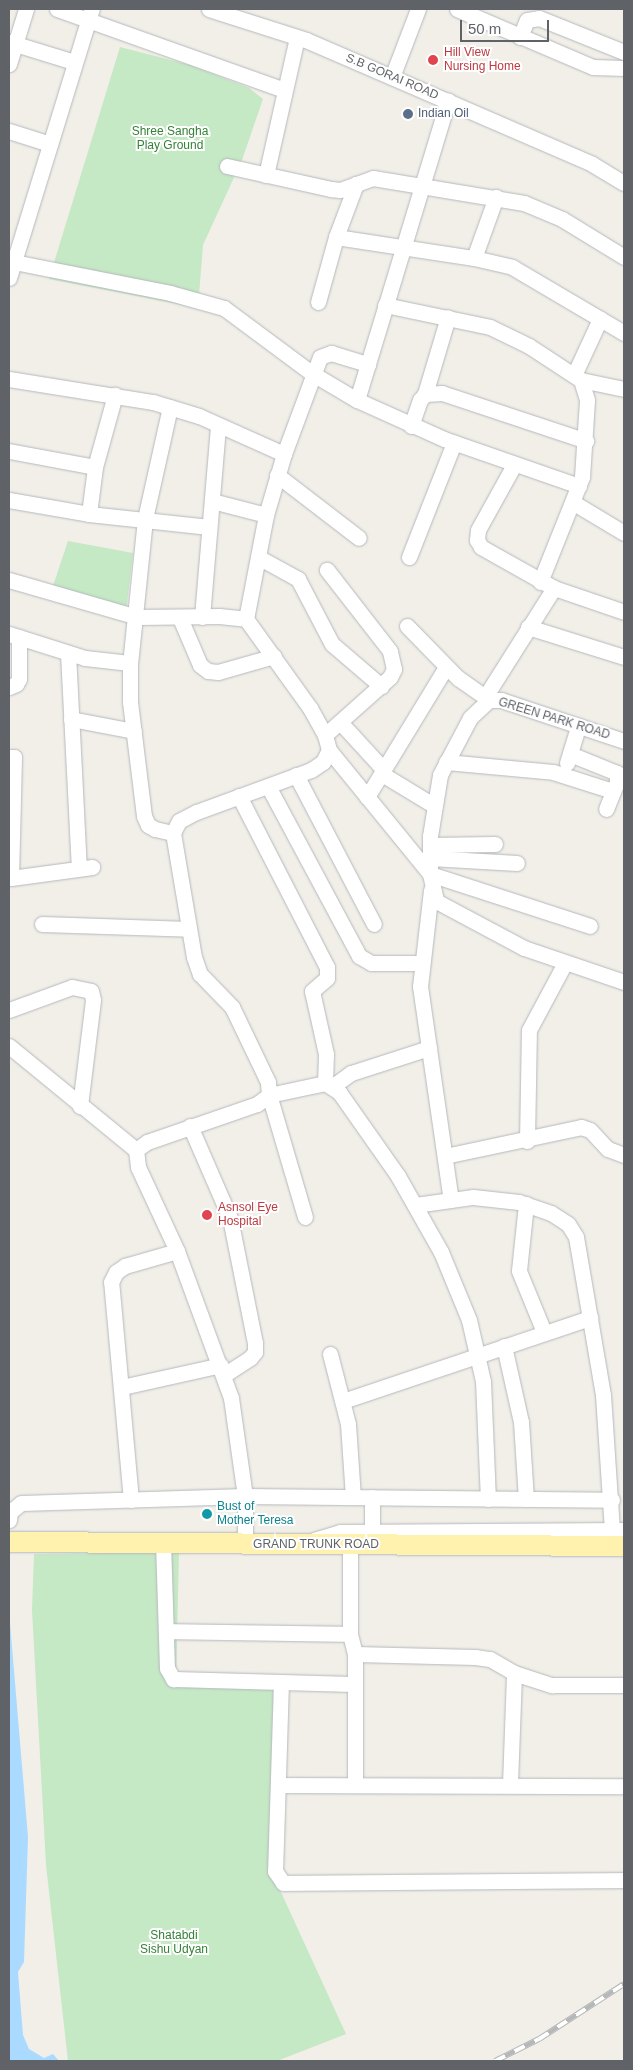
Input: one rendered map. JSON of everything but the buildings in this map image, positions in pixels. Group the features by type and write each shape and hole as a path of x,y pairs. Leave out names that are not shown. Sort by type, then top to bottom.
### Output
{"main road":[{"name":"GRAND TRUNK ROAD","path":"9,1542 163,1542 350,1546 620,1536"}],"street":[{"path":"9,64 12,43 26,9"},
{"path":"57,9 90,14 284,90"},
{"name":"S.B GORAI ROAD","path":"209,9 237,13 392,77 592,164 624,183"},
{"path":"392,77 418,9"},
{"path":"457,9 593,67 624,68"},
{"path":"9,278 11,262 90,14"},
{"path":"520,37 527,20 539,18 624,52"},
{"path":"266,175 297,38"},
{"path":"12,43 74,62"},
{"path":"357,400 448,101"},
{"path":"9,131 50,144"},
{"path":"227,166 331,189 373,178 421,188 496,197 544,210 624,257"},
{"path":"318,302 336,237 356,184"},
{"path":"474,258 496,197"},
{"path":"336,237 474,258 526,273 624,333"},
{"path":"11,262 170,293 224,308 313,374 357,400 411,426 454,443 579,486"},
{"path":"385,305 490,327 511,336 578,377 624,388"},
{"path":"411,426 420,400 425,394 448,317"},
{"path":"540,582 574,503 579,486 586,441 587,400 578,377 600,319"},
{"path":"368,364 331,352 320,358 277,475 266,515 246,619 274,656 325,735 329,750 431,881 436,901 524,948 624,982"},
{"path":"9,379 115,395 170,407 284,454"},
{"path":"425,394 442,393 586,441"},
{"path":"89,514 95,467 115,395"},
{"path":"170,407 145,519 137,617 130,663 134,731 144,816 148,824 155,829 173,832"},
{"path":"202,617 218,426"},
{"path":"409,557 454,443"},
{"path":"9,451 95,467"},
{"path":"514,465 478,530 477,540 489,552 540,582 624,612"},
{"path":"277,475 359,538"},
{"path":"9,500 89,514 210,526"},
{"path":"212,501 266,515"},
{"path":"574,503 624,533"},
{"path":"258,556 298,579 332,644 381,686"},
{"path":"325,735 381,686 394,669 390,651 327,570"},
{"path":"9,580 137,617 246,619"},
{"path":"407,626 446,667 487,699 528,627 554,588"},
{"path":"180,618 200,665 208,671 218,672 274,656"},
{"path":"528,627 624,657"},
{"path":"9,687 16,684 18,679 14,636 98,661 130,663"},
{"path":"9,757 14,757 11,878 86,867 71,719 68,653"},
{"path":"367,797 446,667"},
{"name":"GREEN PARK ROAD","path":"451,1200 421,1006 420,963 431,881 430,852 433,805 446,762 470,718 487,699 501,700 624,741"},
{"path":"71,719 134,731"},
{"path":"340,722 383,772 433,805"},
{"path":"564,774 578,726"},
{"path":"305,1217 269,1095 268,1082 232,1007 200,974 189,929 173,832 179,821 196,812 296,775 323,762 329,750"},
{"path":"570,754 614,770 618,776 606,809"},
{"path":"446,762 564,774 613,791"},
{"path":"296,775 374,924"},
{"path":"268,786 359,956 371,963 420,963"},
{"path":"240,796 327,967 326,978 312,991 326,1054 329,1084 378,1146 415,1205 454,1283 479,1357 485,1404 488,1499"},
{"path":"430,852 495,844"},
{"path":"430,852 518,863"},
{"path":"431,881 590,926"},
{"path":"42,924 189,929"},
{"path":"527,1141 529,1030 565,963"},
{"path":"9,1010 72,987 91,992 93,1000 80,1106"},
{"path":"9,1046 136,1150 138,1167 177,1251 223,1370 239,1442 245,1496 245,1545"},
{"path":"136,1150 147,1142 257,1104 269,1095 329,1084 351,1073 429,1048"},
{"path":"122,1386 223,1370 250,1358 255,1352 230,1218 190,1126"},
{"path":"445,1156 527,1141 581,1127 590,1130 608,1150 624,1155"},
{"path":"299,1545 340,1532 620,1536 612,1500 603,1395 576,1237 568,1224 557,1216 526,1204 498,1198 451,1200 415,1205"},
{"path":"526,1204 518,1271 544,1332"},
{"path":"131,1500 111,1282 116,1272 125,1266 177,1251"},
{"path":"343,1401 479,1357 504,1346 590,1318"},
{"path":"504,1346 521,1422 526,1500"},
{"path":"330,1354 343,1401 350,1438 353,1497"},
{"path":"9,1520 10,1512 21,1503 245,1496 612,1500"},
{"path":"372,1498 372,1533"},
{"path":"163,1542 167,1668 173,1679 354,1684"},
{"path":"350,1546 350,1634 355,1654 355,1782"},
{"path":"166,1631 350,1634"},
{"path":"355,1654 475,1657 490,1659 514,1673 552,1685 624,1685"},
{"path":"510,1784 514,1673"},
{"path":"282,1682 275,1871 283,1883 624,1880"},
{"path":"279,1785 355,1782 624,1786"}],"green space":[{"name":"Shree Sangha Play Ground","path":"120,47 190,65 249,88 263,99 242,160 203,245 198,308 49,279"},
{"path":"68,541 133,553 126,612 51,592"},
{"name":"Shatabdi Sishu Udyan","path":"179,1552 176,1685 273,1684 280,1890 346,2034 277,2061 68,2061 46,1865 32,1610 34,1554"}],"water":[{"path":"9,1611 28,1837 24,1962 18,1972 23,2035 29,2049 44,2058 53,2054 59,2061 9,2061"}],"railway":[{"path":"495,2061 539,2039 624,1984"}],"place":[{"name":"Hill View Nursing Home","path":"433,60"},
{"name":"Indian Oil","path":"408,114"},
{"name":"Asnsol Eye Hospital","path":"207,1215"},
{"name":"Bust of Mother Teresa","path":"207,1514"}]}
